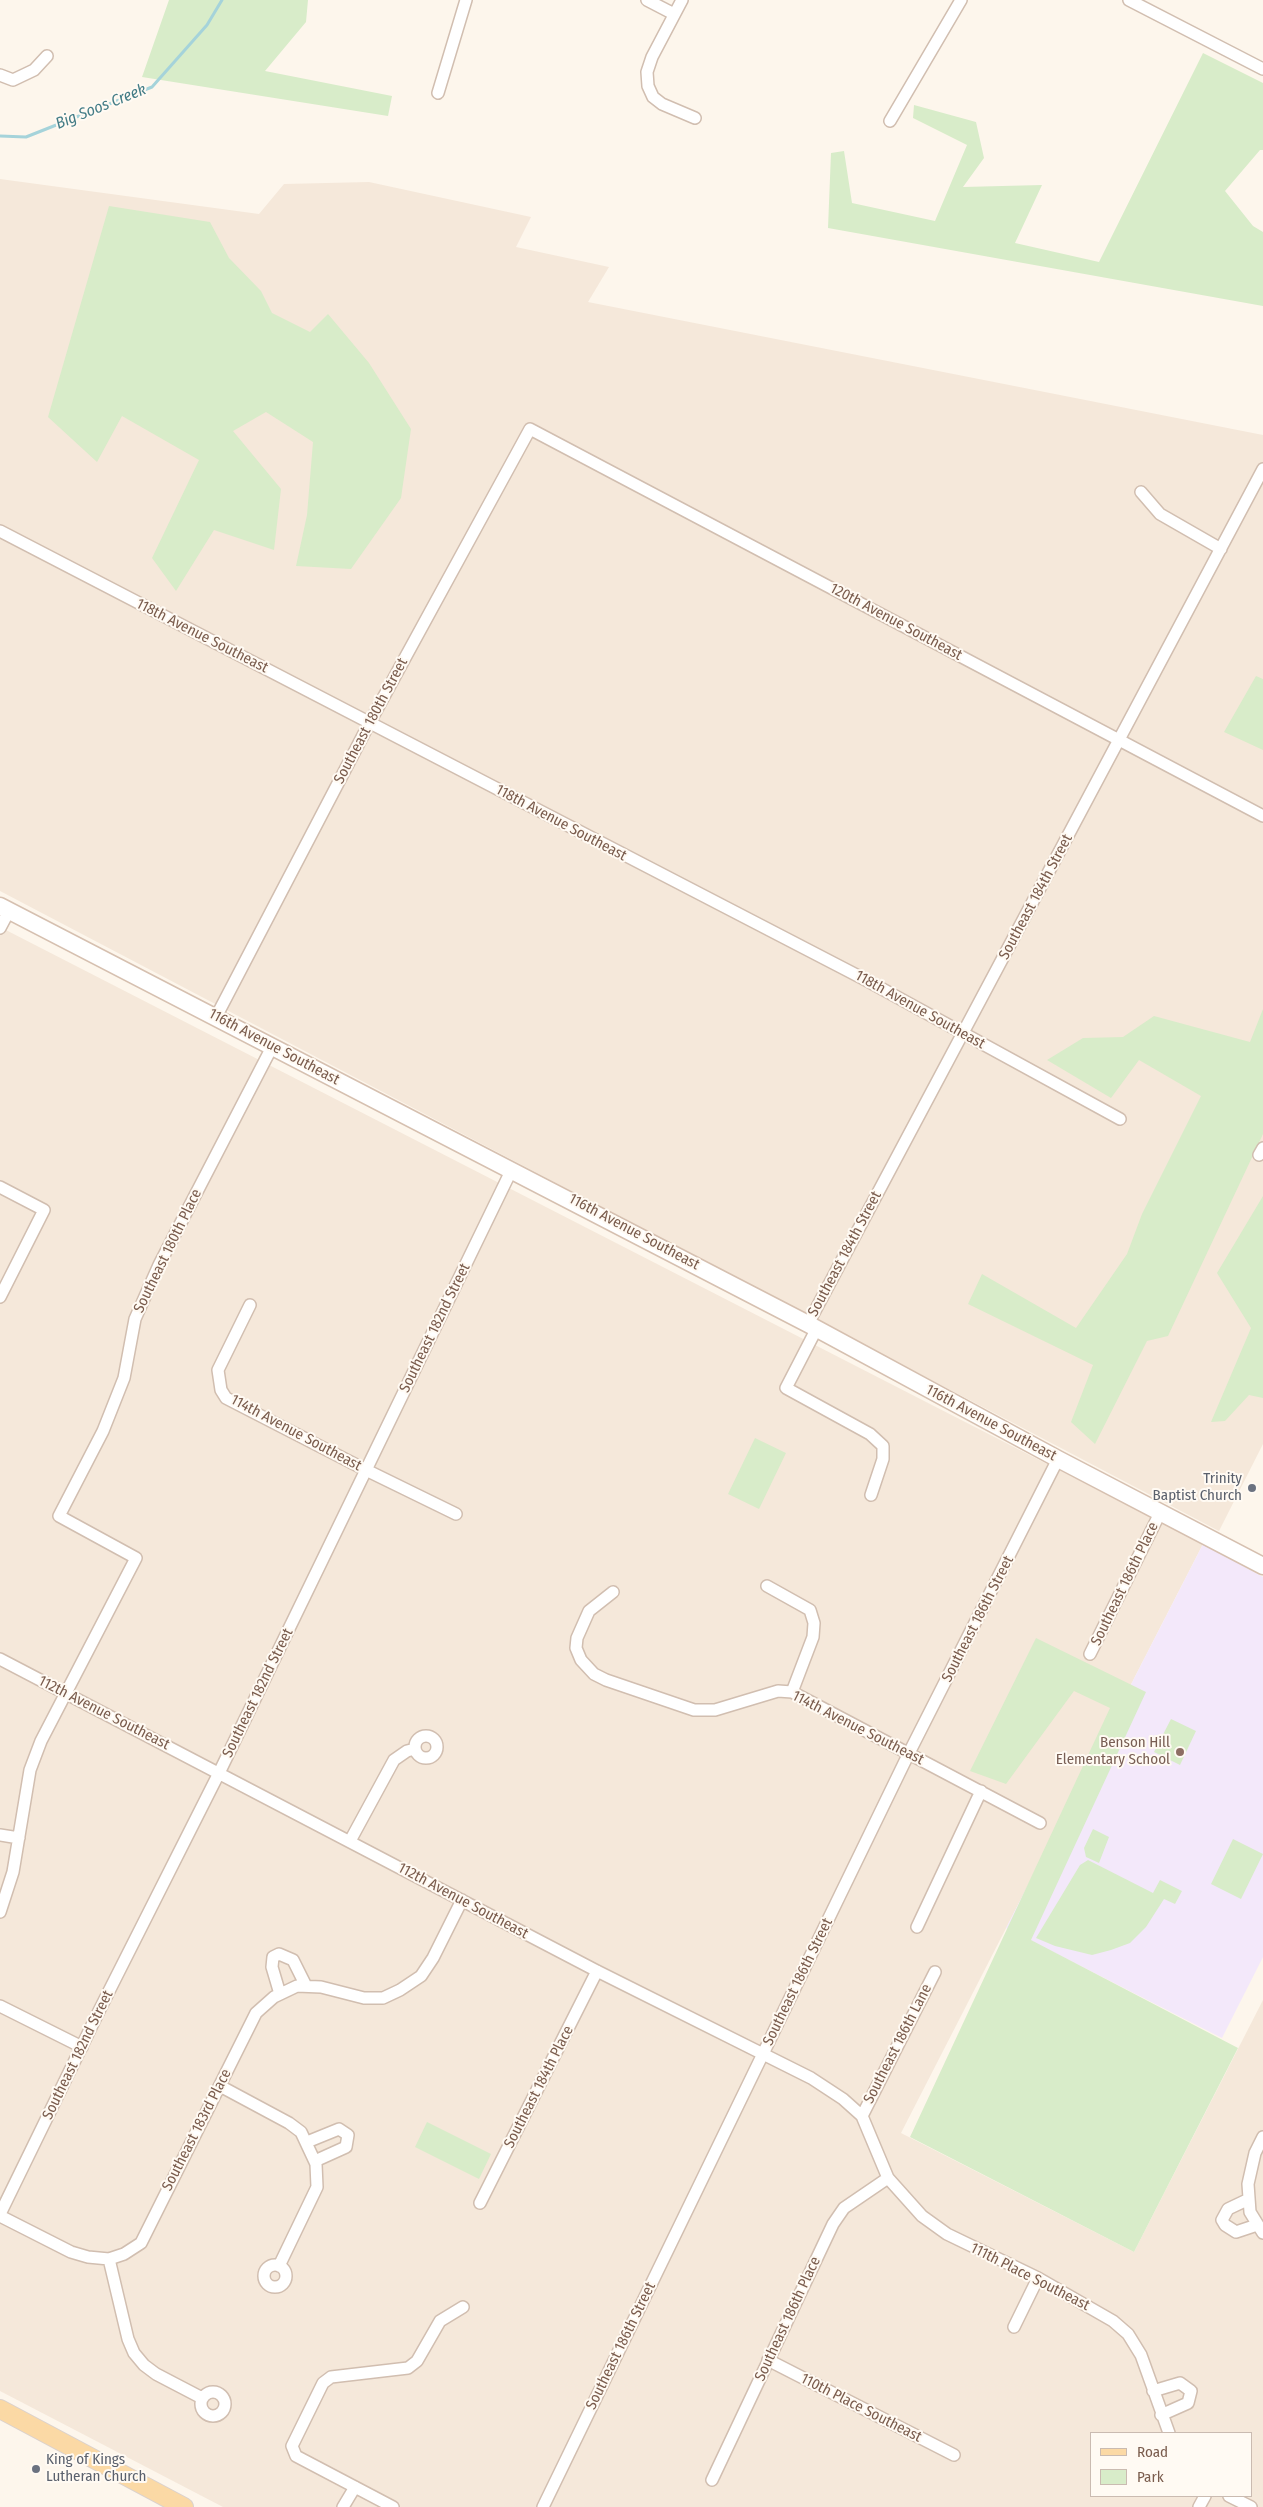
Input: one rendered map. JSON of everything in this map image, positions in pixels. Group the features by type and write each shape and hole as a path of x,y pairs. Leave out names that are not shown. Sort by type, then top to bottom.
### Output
{"main road":[{"path":"0,2409 184,2507"}],"street":[{"path":"438,93 466,0"},
{"path":"647,0 674,14"},
{"path":"682,0 647,72 648,86 654,97 662,104 695,118"},
{"path":"890,121 961,0"},
{"path":"1129,0 1263,69"},
{"path":"0,75 13,80 34,70 47,56"},
{"name":"Southeast 180th Street","path":"216,1017 370,722 530,429"},
{"name":"120th Avenue Southeast","path":"530,429 1263,816"},
{"name":"Southeast 184th Street","path":"871,1495 882,1459 883,1446 870,1434 786,1388 812,1326 963,1033 1263,469"},
{"path":"1141,492 1160,514 1221,549"},
{"name":"118th Avenue Southeast","path":"0,531 864,979 1120,1120"},
{"path":"0,928 4,909"},
{"name":"116th Avenue Southeast","path":"4,909 512,1169 1263,1566"},
{"name":"Southeast 180th Place","path":"66,1693 136,1558 59,1516 110,1413 124,1378 135,1319 159,1265 272,1047"},
{"name":"Southeast 182nd Street","path":"0,2215 219,1773 512,1169"},
{"path":"0,1187 44,1210 0,1297"},
{"name":"114th Avenue Southeast","path":"250,1306 218,1370 221,1390 226,1398 456,1514"},
{"name":"Southeast 186th Street","path":"543,2507 910,1753 1058,1459"},
{"name":"Southeast 186th Place","path":"1090,1654 1160,1513"},
{"path":"767,1586 810,1610 814,1623 813,1637 792,1692"},
{"name":"114th Avenue Southeast","path":"613,1592 589,1611 577,1638 576,1648 581,1660 594,1674 606,1680 694,1710 715,1710 778,1691 792,1692 1040,1823"},
{"name":"112th Avenue Southeast","path":"0,1659 598,1971 811,2078 843,2098 862,2116 888,2178"},
{"path":"0,1912 13,1872 30,1770 66,1693"},
{"path":"350,1841 394,1760 415,1749"},
{"path":"917,1927 981,1791"},
{"path":"0,1835 18,1838"},
{"name":"Southeast 183rd Place","path":"109,2259 124,2254 141,2243 256,2013 280,1994 297,1986 321,1987 364,1998 383,1998 400,1990 421,1976 433,1958 462,1900"},
{"path":"280,1994 272,1961 279,1954 293,1960 306,1986"},
{"name":"Southeast 184th Place","path":"480,2203 598,1971"},
{"name":"Southeast 186th Lane","path":"862,2116 935,1972"},
{"path":"0,2006 82,2047"},
{"path":"220,2086 289,2123 301,2132 315,2161 317,2187 279,2266"},
{"path":"308,2144 338,2129 348,2136 346,2147 315,2161"},
{"path":"1249,2199 1228,2209 1222,2220 1225,2225 1236,2232 1260,2229 1250,2212 1248,2184 1251,2166 1263,2137"},
{"name":"Southeast 186th Place","path":"712,2480 833,2224 844,2208 888,2178"},
{"name":"111th Place Southeast","path":"888,2178 922,2216 946,2234 1038,2278 1113,2321 1128,2334 1141,2355 1169,2432"},
{"path":"0,2215 71,2252 109,2259 128,2339 134,2353 144,2365 156,2374 202,2398"},
{"path":"1014,2327 1038,2278"},
{"path":"393,2507 294,2453 292,2446 323,2384 331,2377 408,2368 417,2361 440,2321 463,2307"},
{"name":"110th Place Southeast","path":"768,2360 954,2455"},
{"path":"1153,2391 1180,2383 1191,2391 1188,2403 1161,2415"},
{"path":"344,2507 355,2487"},
{"path":"1231,2497 1251,2507"}],"shaded area":[{"path":"0,179 259,214 284,184 369,182 531,217 516,247 609,267 588,302 1263,435 1263,1444 1219,1531 0,891"},
{"path":"0,927 1203,1544 901,2133 1134,2252 1263,2000 1263,2507 223,2507 0,2391"},
{"name":"Benson Hill Elementary School","path":"1203,1544 1263,1577 1263,1957 1222,2038 1006,1928"}],"green space":[{"path":"169,0 308,0 306,22 265,71 392,96 388,116 142,77"},
{"path":"1203,53 1263,83 1263,150 1260,150 1225,191 1253,226 1263,232 1263,306 828,228 831,153 844,151 852,203 935,221 967,145 913,118 914,105 976,122 984,158 963,187 1042,185 1015,243 1099,262"},
{"path":"109,206 210,222 229,258 261,291 272,313 310,332 328,314 369,363 411,429 401,498 351,569 296,566 307,515 313,442 266,412 233,431 281,489 274,550 214,530 176,591 152,558 199,460 122,416 97,462 48,417"},
{"path":"1256,676 1263,679 1263,750 1224,732"},
{"path":"1263,1009 1263,1134 1168,1336 1147,1341 1095,1444 1071,1422 1093,1365 968,1304 982,1274 1076,1328 1127,1254 1142,1214 1201,1096 1139,1060 1111,1098 1047,1060 1083,1038 1123,1037 1154,1016 1250,1042"},
{"path":"1263,1196 1263,1398 1249,1395 1225,1421 1211,1422 1251,1328 1217,1273"},
{"path":"755,1438 786,1453 759,1509 728,1494"},
{"path":"1036,1638 1146,1692 1031,1940 1238,2048 1134,2252 910,2137 1110,1708 1074,1691 1006,1784 970,1771"},
{"path":"1171,1719 1196,1731 1180,1765 1154,1752"},
{"path":"1093,1829 1109,1837 1099,1863 1086,1857 1084,1848"},
{"path":"1233,1839 1263,1854 1241,1899 1211,1884"},
{"path":"1088,1860 1153,1893 1160,1880 1182,1891 1175,1904 1164,1899 1146,1927 1130,1943 1111,1950 1092,1955 1055,1946 1036,1938 1080,1865"},
{"path":"427,2122 491,2154 479,2179 415,2147"}],"waterway":[{"name":"Big Soos Creek","path":"0,136 26,137 152,87 207,25 222,0"}],"place":[{"name":"Trinity Baptist Church","path":"1252,1488"},
{"name":"Benson Hill Elementary School","path":"1180,1752"},
{"name":"King of Kings Lutheran Church","path":"36,2469"}]}
